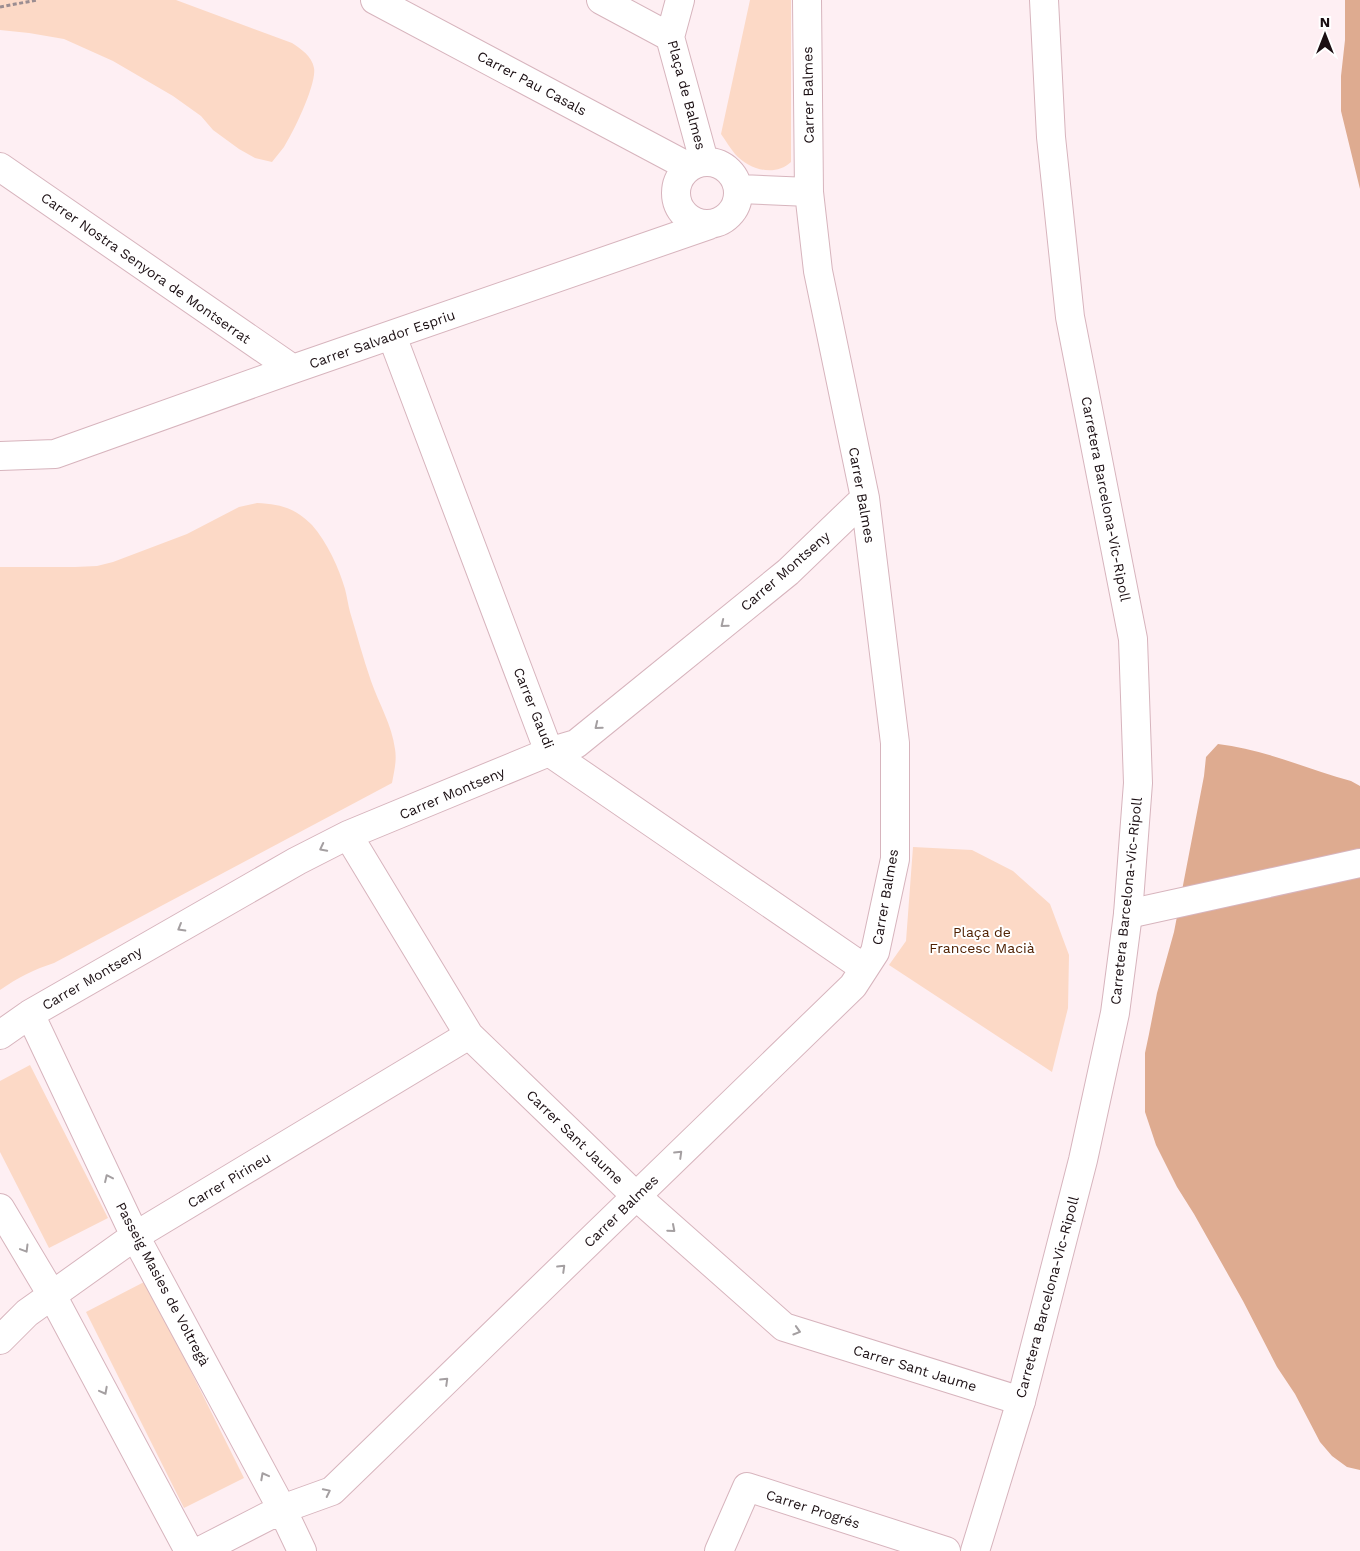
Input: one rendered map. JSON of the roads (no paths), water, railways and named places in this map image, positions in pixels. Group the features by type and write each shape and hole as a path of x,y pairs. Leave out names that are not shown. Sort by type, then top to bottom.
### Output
{"street":[{"name":"Carrer Pau Casals","path":"375,0 697,164"},
{"path":"601,0 670,37"},
{"name":"Plaça de Balmes","path":"680,0 670,37 697,164"},
{"name":"Carrer Balmes","path":"200,1551 282,1509 332,1491 853,986 875,952 895,859 895,743 865,498 818,271 809,192 807,0"},
{"name":"Carretera Barcelona-Vic-Ripoll","path":"975,1551 1021,1401 1083,1160 1115,1013 1128,914 1138,783 1133,639 1070,317 1051,138 1044,0"},
{"path":"697,164 721,164 734,175 740,190 737,206 724,221 709,225 697,223 686,217 678,207 676,198 678,179 697,164"},
{"name":"Carrer Nostra Senyora de Montserrat","path":"0,167 293,369"},
{"path":"740,190 809,192"},
{"name":"Carrer Salvador Espriu","path":"0,456 55,454 293,369 709,225"},
{"name":"Carrer Gaudi","path":"392,336 549,752 864,968"},
{"name":"Carrer Montseny","path":"0,1035 30,1014 297,861 348,836 549,752 576,744 788,572 865,498"},
{"name":"Carrer Sant Jaume","path":"348,836 469,1035 636,1196 784,1327 1021,1401"},
{"path":"1128,914 1360,863"},
{"name":"Passeig Masies de Voltregà","path":"30,1014 135,1236 282,1509 302,1551"},
{"name":"Carrer Pirineu","path":"0,1340 27,1314 135,1236 469,1035"},
{"path":"0,1208 52,1295 189,1551"},
{"name":"Carrer Progrés","path":"719,1551 747,1488 946,1551"}],"park label":[{"name":"Plaça de Francesc Macià","path":"982,940"}]}
